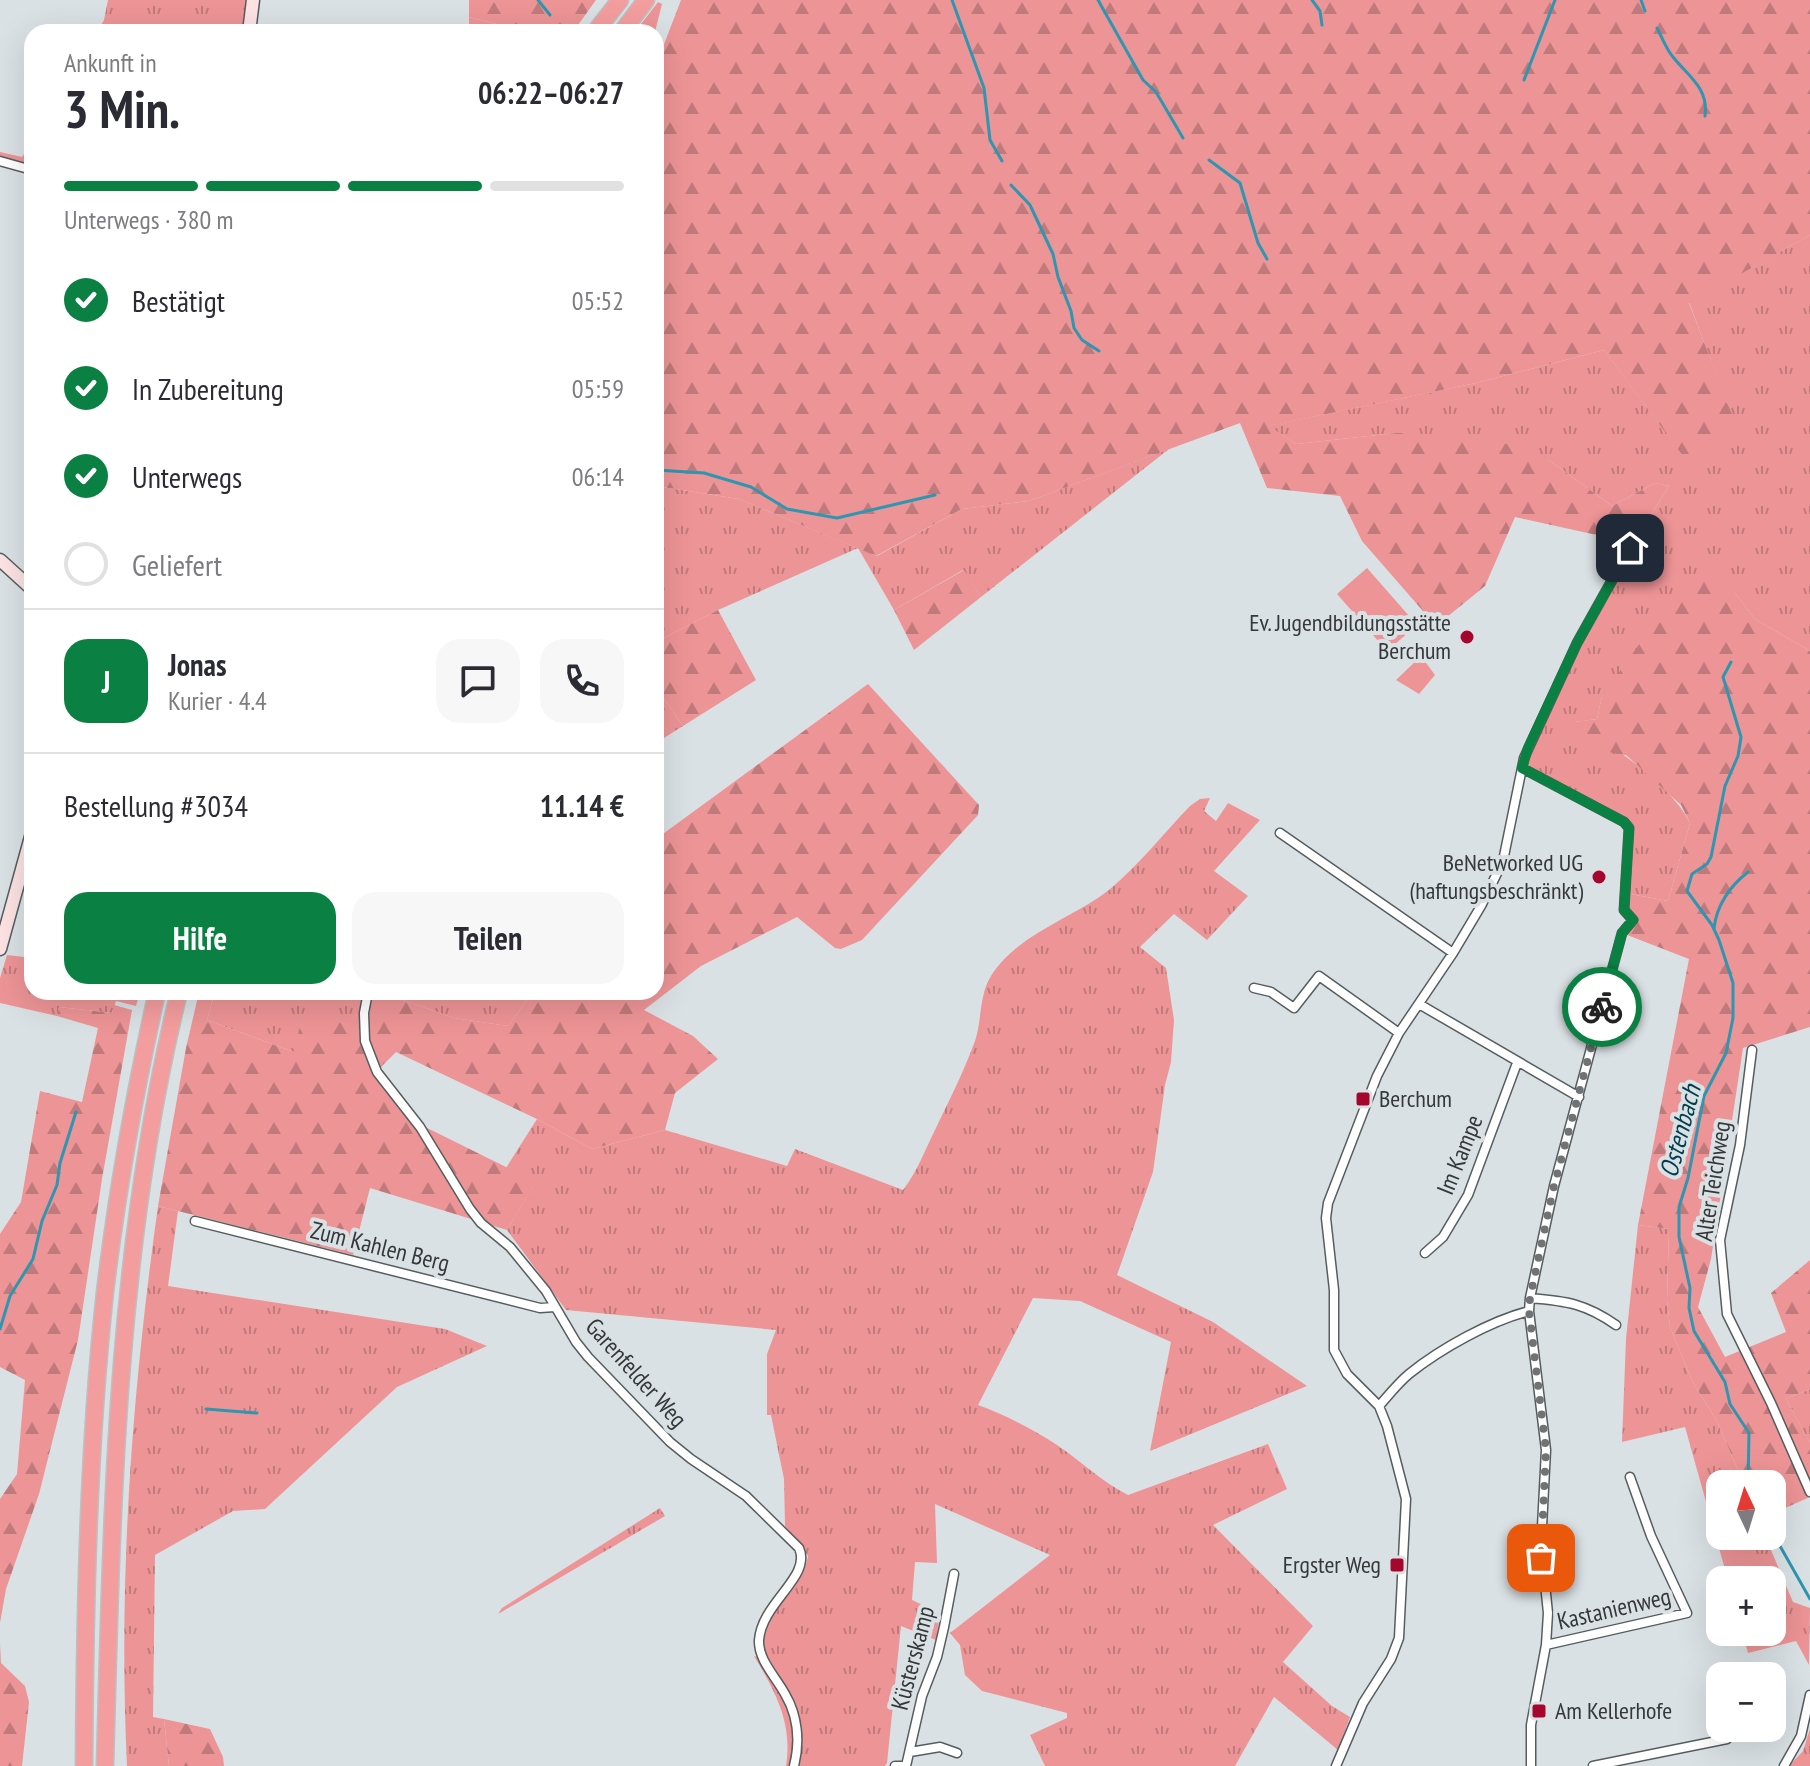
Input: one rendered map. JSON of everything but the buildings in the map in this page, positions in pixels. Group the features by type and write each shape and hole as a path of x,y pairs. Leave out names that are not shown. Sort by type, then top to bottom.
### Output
{"highway":[{"path":"601,24 620,0"},
{"path":"628,24 646,0"},
{"path":"84,1766 89,1533 105,1293 127,1140 155,1000"},
{"path":"105,1766 111,1533 124,1320 142,1178 177,1000"}],"main road":[{"path":"250,24 253,0"},
{"path":"0,560 24,582"},
{"path":"0,949 24,862"}],"street":[{"path":"0,161 24,168"},
{"path":"1336,1766 1363,1703 1395,1651 1401,1623 1406,1499 1379,1406 1347,1374 1334,1350 1334,1290 1326,1218 1334,1185 1368,1099 1399,1033 1453,953 1503,861 1528,748 1577,643 1630,548"},
{"path":"1522,768 1624,822 1629,828 1624,910 1633,920 1622,933 1554,1186 1530,1298 1546,1450 1541,1546 1548,1613 1546,1645 1531,1725 1531,1766"},
{"path":"1280,833 1453,953"},
{"path":"1254,988 1271,992 1294,1008 1319,976 1399,1033"},
{"name":"Garenfelder Weg","path":"366,1000 365,1041 377,1072 420,1127 481,1223 510,1247 546,1291 588,1357 670,1442 746,1496 799,1548 802,1558 799,1572 769,1610 759,1642 764,1660 792,1709 797,1734 794,1766"},
{"path":"1419,1004 1579,1097"},
{"name":"Alter Teichweg","path":"1752,1050 1740,1145 1720,1240 1724,1300 1727,1314 1810,1492"},
{"name":"Im Kampe","path":"1425,1253 1443,1237 1468,1195 1517,1063"},
{"name":"Zum Kahlen Berg","path":"195,1221 540,1308 555,1307"},
{"path":"1530,1298 1564,1301 1595,1310 1616,1325"},
{"path":"1379,1406 1406,1376 1431,1358 1512,1316 1529,1311"},
{"name":"Kastanienweg","path":"1546,1645 1687,1613 1651,1536 1630,1477"},
{"name":"Küsterskamp","path":"905,1766 922,1696 941,1642 954,1574"},
{"path":"1784,1766 1801,1736 1810,1695"},
{"path":"1593,1766 1712,1742"},
{"path":"910,1752 940,1747 957,1753"},
{"path":"895,1766 905,1766"}],"green space":[{"path":"108,0 248,0 246,24 102,24"},
{"path":"469,0 596,0 579,24 497,24 469,17"},
{"path":"681,0 1810,0 1810,235 1689,303 1736,425 1689,464 1604,350 1476,383 1269,426 1296,444 1396,433 1486,436 1549,460 1612,506 1655,483 1669,486 1633,543 1515,517 1485,586 1436,626 1362,541 1340,496 1267,488 1240,423 1029,501 962,509 876,556 739,499 664,487 664,44"},
{"path":"658,2 662,4 657,24 641,24"},
{"path":"469,17 497,24 469,24"},
{"path":"0,152 22,157 24,154 24,165 0,158"},
{"path":"1810,235 1810,651 1755,619 1735,593 1602,696 1597,719 1575,722 1655,780 1681,808 1690,823 1668,901 1625,893 1629,828 1522,768 1563,677 1630,548 1669,486 1655,483 1612,506 1549,460 1396,433 1296,444 1268,426 1476,383 1604,350 1689,463 1735,425 1689,302"},
{"path":"1169,449 981,597 963,570 894,610 858,548 877,556 962,509 1029,501"},
{"path":"664,487 739,499 858,548 718,610 664,638"},
{"path":"1367,568 1417,625 1387,651 1337,594"},
{"path":"964,570 981,597 914,650 894,610"},
{"path":"1689,575 1735,593 1755,619 1810,651 1810,1027 1743,1048 1711,1259 1698,1307 1725,1357 1786,1332 1771,1293 1810,1260 1810,1389 1786,1399 1810,1443 1810,1497 1786,1508 1786,1470 1738,1470 1716,1419 1693,1383 1670,1327 1667,1300 1669,1229 1638,1225 1689,959 1622,933 1632,920 1624,910 1625,893 1668,901 1690,823 1681,805 1626,755 1597,745 1574,722 1597,719 1602,696"},
{"path":"718,610 756,680 683,726 664,699 664,638"},
{"path":"1421,656 1435,675 1419,694 1396,680"},
{"path":"868,684 979,805 978,815 862,940 841,949 835,948 797,917 701,966 664,995 664,833"},
{"path":"664,699 683,726 664,738"},
{"path":"1210,798 1204,811 1216,821 1228,803 1260,820 1214,871 1248,896 1207,940 1174,914 1140,947 1166,968 1174,1020 1171,1062 1153,1172 1117,1275 1213,1322 1307,1386 1150,1451 1171,1342 1080,1301 1033,1298 978,1405 1048,1439 1128,1495 1268,1444 1287,1489 1213,1525 1313,1626 1283,1662 1332,1706 1350,1717 1338,1750 1274,1697 1235,1766 1045,1766 1030,1735 1067,1718 1067,1713 982,1691 965,1675 960,1645 950,1633 1050,1555 935,1504 937,1563 915,1562 912,1600 927,1607 939,1621 936,1640 901,1626 887,1763 885,1766 797,1766 799,1731 795,1706 768,1661 763,1645 771,1615 799,1577 808,1556 785,1526 784,1479 771,1415 767,1415 767,1354 776,1330 566,1310 507,1230 535,1183 506,1168 537,1119 592,1149 665,1130 787,1166 795,1149 903,1190 966,1063 975,1041 987,983 1002,961 1030,938 1109,890 1190,806 1200,799"},
{"path":"7,955 24,957 24,1000 138,1000 136,1006 116,1001 112,1013 59,1007 57,1016 0,1003 0,978"},
{"path":"197,1000 213,1000 207,1020 294,1052 302,1016 343,1023 359,1032 368,1032 370,1000 403,1000 454,1018 508,1026 527,1000 657,1000 644,1010 693,1036 718,1059 675,1093 665,1130 592,1149 537,1119 396,1052 374,1074 413,1121 536,1182 507,1230 370,1188 353,1255 158,1206"},
{"path":"213,1000 363,1000 359,1033 343,1023 294,1052 207,1020"},
{"path":"403,1000 527,1000 508,1026 454,1018"},
{"path":"114,1005 132,1010 78,1340 39,1494 6,1589 0,1623 0,1499 17,1474 25,1380 0,1367 0,1234 21,1202 40,1091 82,1102 98,1028 57,1016 59,1007 112,1013"},
{"path":"158,1206 178,1211 168,1286 445,1329 487,1346 397,1387 265,1509 233,1511 155,1555 153,1717 164,1719 169,1766 127,1766 124,1625 129,1485 141,1346"},
{"path":"1638,1225 1669,1229 1667,1300 1670,1327 1693,1383 1716,1419 1738,1470 1706,1470 1706,1502 1685,1427 1622,1442 1626,1339"},
{"path":"1810,1389 1810,1443 1786,1399"},
{"path":"660,1508 665,1516 498,1614 502,1608"},
{"path":"1720,1550 1771,1550 1778,1566 1724,1566"},
{"path":"1786,1586 1793,1602 1810,1608 1809,1665 1796,1641 1786,1644"},
{"path":"0,1643 1,1663 25,1686 29,1702 22,1766 0,1766"},
{"path":"1746,1646 1776,1646 1748,1653"},
{"path":"754,1656 759,1658 776,1685 791,1720 791,1766 786,1766 787,1736 780,1708"},
{"path":"164,1719 210,1729 224,1766 169,1766"},
{"path":"1810,1729 1810,1766 1789,1766 1803,1751"}],"waterway":[{"path":"538,0 550,15"},
{"path":"952,0 984,88 990,140 1002,161"},
{"path":"1098,0 1143,80 1156,92 1183,138"},
{"path":"1312,0 1320,11 1322,25"},
{"path":"1524,80 1555,0"},
{"path":"1641,0 1645,11"},
{"path":"1657,28 1671,54 1701,90 1705,116"},
{"path":"1209,160 1240,183 1258,243 1267,259"},
{"path":"1011,185 1030,205 1053,254 1074,328 1082,340 1099,351"},
{"path":"664,470 704,473 751,487 787,509 837,518 935,495"},
{"name":"Ostenbach","path":"1731,662 1723,677 1741,737 1738,756 1725,786 1711,857 1707,864 1692,874 1687,891 1719,940 1733,983 1733,1018 1726,1053 1704,1096 1688,1178 1679,1207 1679,1237 1690,1288 1689,1308 1694,1331 1725,1382 1730,1404 1749,1433 1748,1470"},
{"path":"1714,929 1725,897 1748,872"},
{"path":"0,1329 10,1296 33,1259 76,1112"},
{"path":"206,1409 257,1413"},
{"name":"Ostenbach","path":"1782,1550 1810,1599"}],"way so far":[{"path":"1541,1558 1546,1450 1532,1340 1530,1298 1554,1186 1602,1007"}],"place":[{"name":"Ev. Jugendbildungsstätte Berchum","path":"1467,637"},
{"name":"BeNetworked UG (haftungsbeschränkt)","path":"1599,877"},
{"name":"Berchum","path":"1363,1099"},
{"name":"Ergster Weg","path":"1397,1565"},
{"name":"Am Kellerhofe","path":"1539,1711"}],"route":[{"path":"1602,1007 1622,933 1633,920 1624,910 1631,836 1629,828 1624,822 1522,768 1528,748 1577,643 1630,548"}]}
